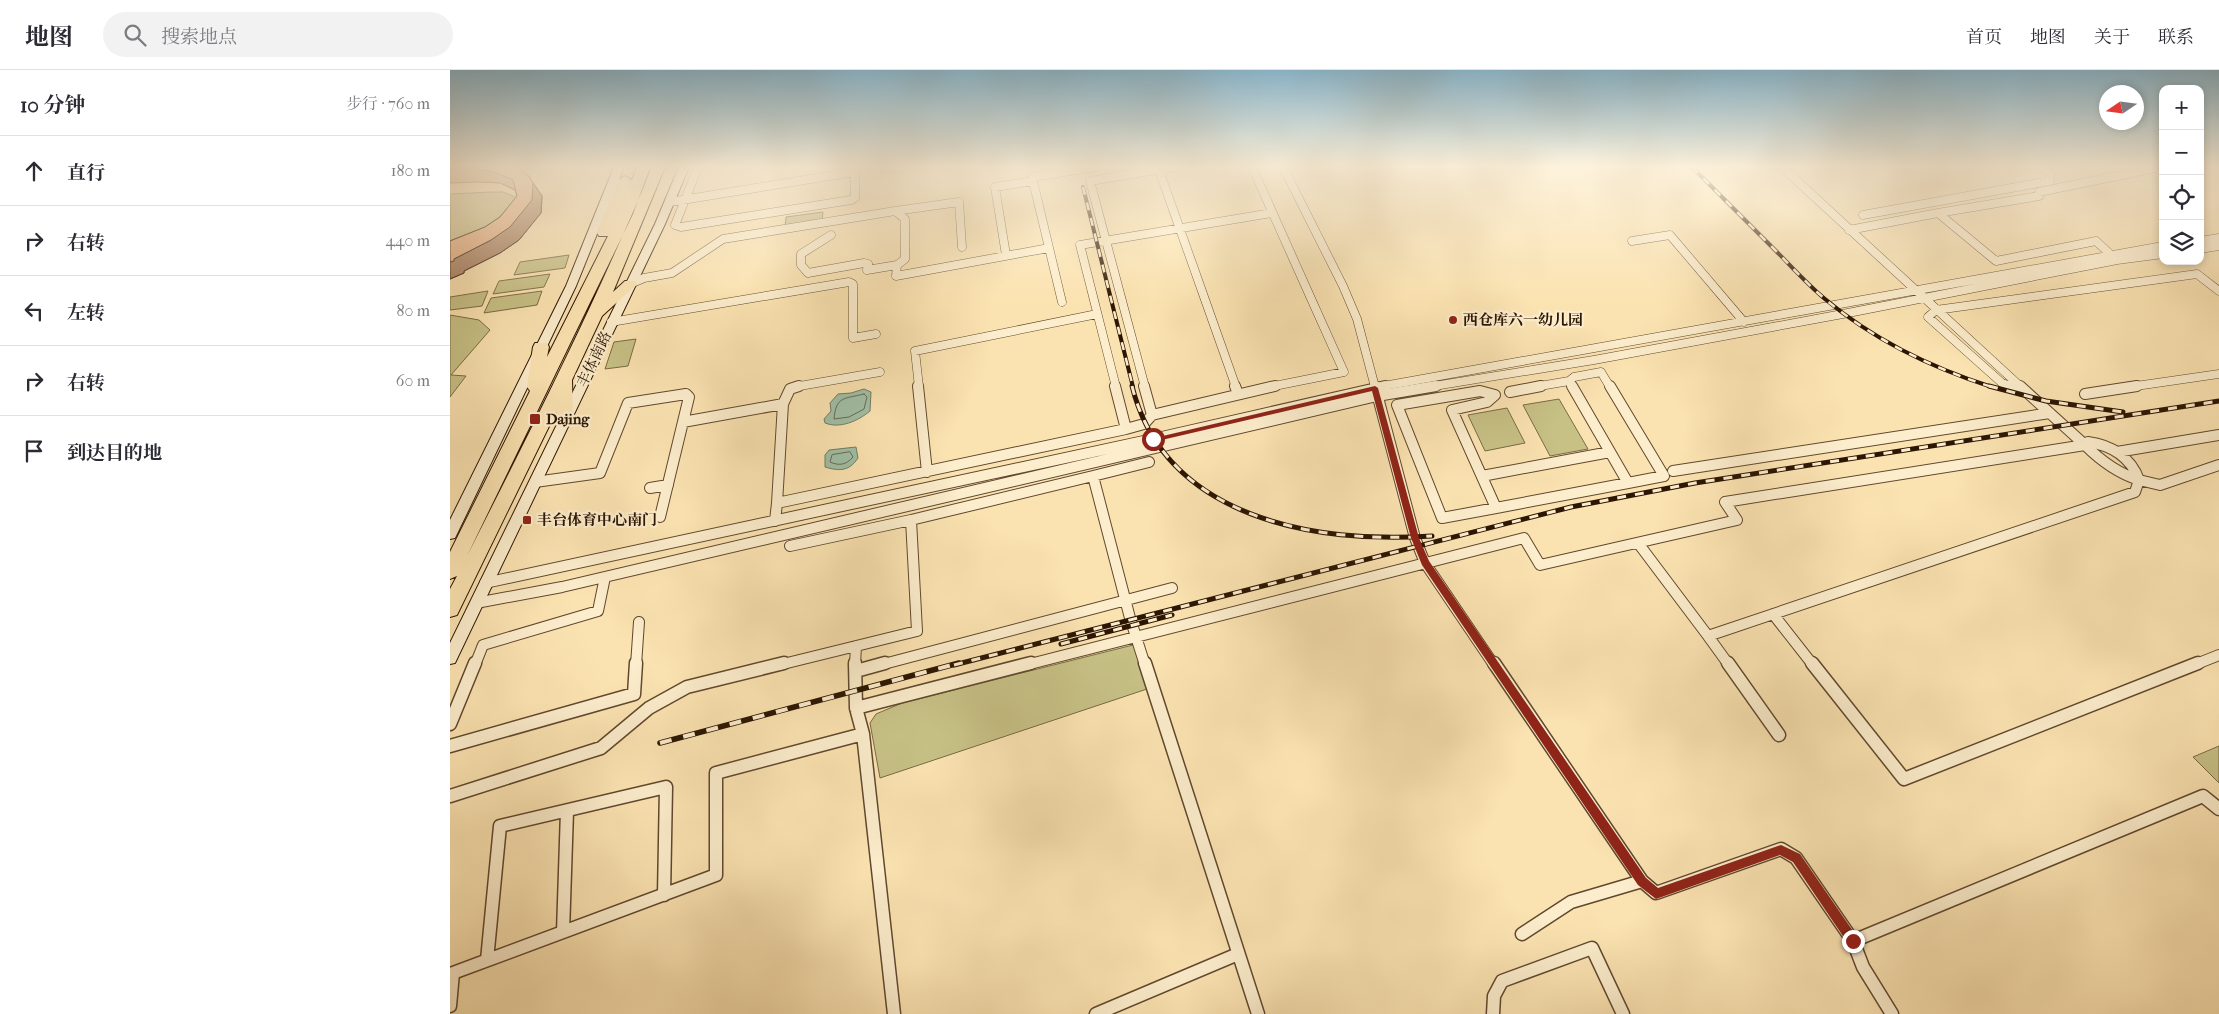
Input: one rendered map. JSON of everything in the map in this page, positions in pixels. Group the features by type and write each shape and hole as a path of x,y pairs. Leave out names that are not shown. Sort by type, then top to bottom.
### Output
{"highway":[{"path":"562,345 613,211"},
{"path":"450,571 627,211"},
{"name":"丰体南路","path":"450,609 593,318 642,211"},
{"path":"593,318 618,282 654,211"},
{"path":"593,318 630,284"},
{"path":"532,402 541,347"},
{"path":"564,377 565,418"}],"street":[{"path":"450,534 454,520 571,286 601,211"},
{"name":"丰体南路","path":"450,658 666,211"},
{"path":"680,211 675,225 681,227 781,211"},
{"path":"630,284 644,278 672,273 723,239 895,211"},
{"path":"831,235 802,254 801,265 808,273 864,263 868,264 867,270 897,266 905,258 905,218 895,211"},
{"path":"960,211 962,247"},
{"path":"999,211 1006,256"},
{"path":"1040,211 1062,302"},
{"path":"1097,211 1152,414"},
{"path":"1173,211 1238,394"},
{"path":"1305,211 1343,286 1357,319 1415,538 1425,563 1642,881 1656,893 1781,850 1796,858 1853,941 1863,967 1892,1014"},
{"path":"1829,211 1918,295 2110,468 2139,480 2160,485 2219,465"},
{"path":"1863,215 1885,211"},
{"path":"1849,230 1950,211"},
{"path":"777,503 1126,429 1144,424 1152,414 1344,372 1272,213 1080,245 1126,429"},
{"path":"1938,213 1996,261 2096,242 2110,254"},
{"path":"1632,241 1670,235 1744,322"},
{"path":"2204,240 2219,238"},
{"path":"2204,248 2219,246"},
{"path":"1500,371 1744,322 1918,295 2110,254 2159,247"},
{"path":"897,266 896,276 1049,248"},
{"path":"485,583 1376,392 2116,260 2159,255"},
{"path":"1936,310 2197,274 2219,291"},
{"path":"611,322 849,282 852,284 853,338 876,334"},
{"path":"927,472 915,351 1098,314"},
{"path":"1500,371 1510,392"},
{"path":"775,521 783,404 790,389 880,372"},
{"path":"1462,400 1569,381 1574,377 1601,372 1664,476 1442,518 1397,405 1480,391 1494,394"},
{"path":"2085,394 2219,374"},
{"path":"1569,381 1628,483"},
{"path":"476,603 605,576 1376,392"},
{"path":"535,482 600,473 628,403 686,394 689,397 660,517"},
{"path":"1494,394 1487,402 1452,410 1496,508"},
{"path":"683,422 783,404"},
{"path":"1673,471 2050,413"},
{"path":"2117,452 2219,435"},
{"path":"856,708 1524,538 1540,565 1737,520 1724,502 2085,445 2088,442 2096,442 2117,452 2137,473 2139,480 2135,492 1915,568 1708,636"},
{"path":"1482,476 1610,452"},
{"path":"790,546 911,520 1149,462"},
{"path":"1093,476 1136,636 1258,1014"},
{"path":"650,488 668,485"},
{"path":"450,796 601,748 649,708 687,688 917,631 911,520"},
{"path":"1638,543 1779,735"},
{"path":"450,724 483,645 598,611 605,576"},
{"path":"856,671 1172,588"},
{"path":"1773,614 1904,779 2219,655"},
{"path":"450,746 634,694 639,622"},
{"path":"856,646 856,708 862,734 894,1014"},
{"path":"450,1006 453,973 716,875 716,773 862,734"},
{"path":"487,960 500,826 666,787 664,895"},
{"path":"1853,941 2203,796 2219,809"},
{"path":"562,932 567,811"},
{"path":"1522,934 1571,902 1642,881"},
{"path":"1493,1014 1492,1002 1496,988 1502,981 1592,948 1623,1014"},
{"path":"1096,1014 1238,954"}],"shaded area":[{"path":"450,211 520,211 450,247"},
{"path":"823,212 822,222 785,228 786,217"},
{"path":"569,255 565,268 514,275 520,262"},
{"path":"550,274 544,287 493,294 499,281"},
{"path":"488,291 482,306 450,310 450,297"},
{"path":"542,291 537,305 484,313 491,298"},
{"path":"450,315 479,320 490,330 451,375 466,376 450,397"},
{"path":"636,339 628,366 605,369 614,342"},
{"path":"1559,399 1588,449 1550,456 1523,405"},
{"path":"1507,408 1525,443 1485,451 1468,415"},
{"path":"1137,644 1153,687 880,778 870,723 876,714 902,703"},
{"path":"2219,746 2219,783 2193,757"}],"water":[{"path":"864,389 871,392 870,411 849,423 831,425 825,423 824,419 831,411 830,403 838,394"},
{"path":"856,447 858,458 851,466 839,470 825,467 825,455 829,450"}],"building":[{"path":"505,211 523,211 510,227 491,240 450,262 450,241 485,227 500,217"}],"railway":[{"path":"1089,211 1133,387"},
{"path":"1736,211 1806,281 1844,314 1884,340 1926,362 1990,386"},
{"path":"1132,386 1150,431 1176,467 1211,494 1251,514 1295,527 1341,535 1432,536"},
{"path":"1990,386 2046,401 2123,412"},
{"path":"954,665 1571,507 1695,483 2219,401"},
{"path":"1061,644 1172,615"},
{"path":"660,743 959,663"}],"place":[{"name":"西仓库六一幼儿园","path":"1453,320"},
{"name":"Dajing","path":"535,419"},
{"name":"丰台体育中心南门","path":"527,520"}],"route":[{"path":"1153,439 1375,388 1415,538 1425,563 1642,881 1656,893 1781,850 1796,858 1853,941"}]}
